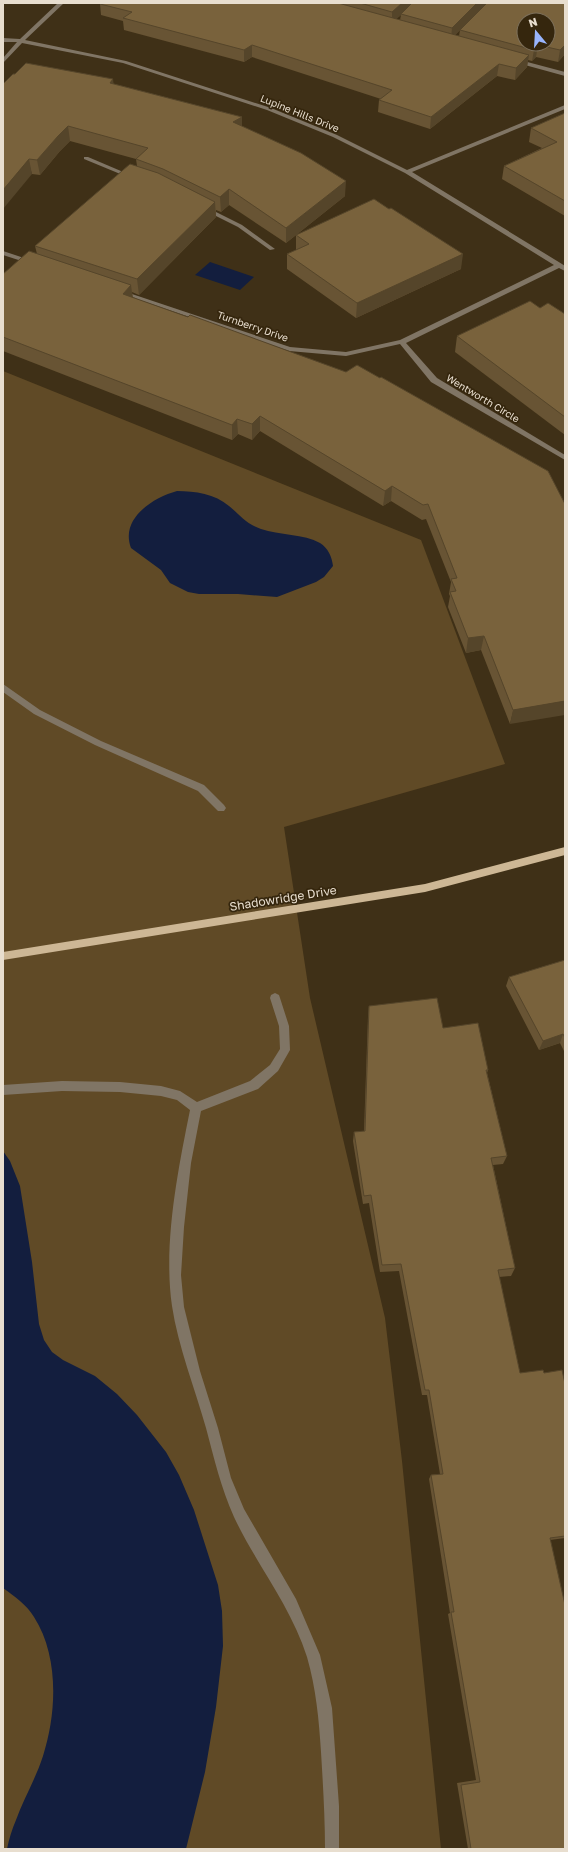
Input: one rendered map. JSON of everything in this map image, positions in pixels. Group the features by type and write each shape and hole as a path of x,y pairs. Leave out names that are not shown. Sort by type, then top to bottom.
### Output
{"main road":[{"name":"Shadowridge Drive","path":"3,956 425,888 565,851"}],"street":[{"path":"3,61 21,41 62,3"},
{"name":"Lupine Hills Drive","path":"3,40 21,41 124,62 268,109 335,136 406,172 562,267"},
{"path":"512,60 565,74"},
{"path":"406,172 565,107"},
{"path":"86,158 140,179"},
{"path":"120,179 126,174"},
{"path":"194,203 240,226 272,249"},
{"path":"3,253 41,265"},
{"path":"27,260 32,255"},
{"name":"Turnberry Drive","path":"114,290 289,349 346,354 402,342 562,267"},
{"name":"Wentworth Circle","path":"402,342 434,380 565,458"},
{"path":"3,687 37,712 98,743 201,788 221,808"},
{"path":"196,1108 254,1085 274,1068 285,1050 284,1026 275,998"},
{"path":"3,1090 62,1086 120,1087 161,1091 180,1096 196,1108"},
{"path":"196,1108 185,1163 178,1226 175,1275 178,1307 194,1371 226,1478 239,1513 290,1604 313,1656 319,1677 325,1708 332,1806 332,1849"}],"shaded area":[{"path":"3,371 421,540 505,764 284,827 310,998 385,1318 402,1461 441,1849 3,1849"}],"water":[{"path":"210,262 254,277 240,290 195,275"},
{"path":"177,491 198,493 218,499 229,506 247,522 261,529 314,540 325,547 332,559 333,566 324,577 316,582 277,597 238,594 199,594 188,592 170,583 161,570 131,548 129,538 130,528 140,511 167,494"},
{"path":"3,1151 10,1161 20,1186 32,1262 39,1324 44,1340 52,1352 63,1360 95,1376 117,1394 137,1415 166,1452 179,1475 194,1510 218,1585 222,1611 223,1646 216,1707 205,1772 186,1849 7,1849 13,1827 37,1772 48,1739 53,1703 53,1685 52,1667 42,1632 28,1609 3,1588"}],"building":[{"path":"338,3 529,55 516,68 499,64 431,117 379,100 392,90 252,45 244,50 123,18 132,12 100,4"},
{"path":"360,3 402,3 392,12"},
{"path":"412,3 477,3 452,28 401,14"},
{"path":"487,3 565,3 565,45 560,50 556,49 556,12 516,12 516,45 460,30"},
{"path":"26,63 113,79 110,83 242,117 233,122 301,153 346,181 286,228 229,189 220,197 163,169 136,159 148,148 68,126 37,160 29,159 3,190 3,84"},
{"path":"565,113 565,201 504,166 557,142 531,128"},
{"path":"130,164 158,173 215,202 137,279 35,246"},
{"path":"374,199 389,209 391,208 463,254 357,303 287,254 309,244 296,235"},
{"path":"29,251 131,285 123,294 188,317 190,315 346,372 357,365 548,471 565,504 565,701 513,710 484,636 468,638 450,592 456,591 451,579 457,578 428,504 423,505 392,486 385,491 260,416 252,424 237,419 232,425 3,337 3,274"},
{"path":"530,301 540,308 548,303 565,314 565,417 457,336"},
{"path":"565,960 565,1038 563,1034 543,1041 509,977"},
{"path":"437,998 443,1028 478,1023 488,1070 486,1070 507,1156 491,1158 515,1268 498,1270 520,1373 543,1370 544,1373 562,1370 565,1384 565,1536 550,1538 565,1605 565,1849 471,1849 461,1785 480,1782 451,1612 454,1612 431,1475 443,1474 429,1390 425,1390 401,1264 382,1265 371,1195 364,1196 354,1132 365,1131 369,1006"}]}
